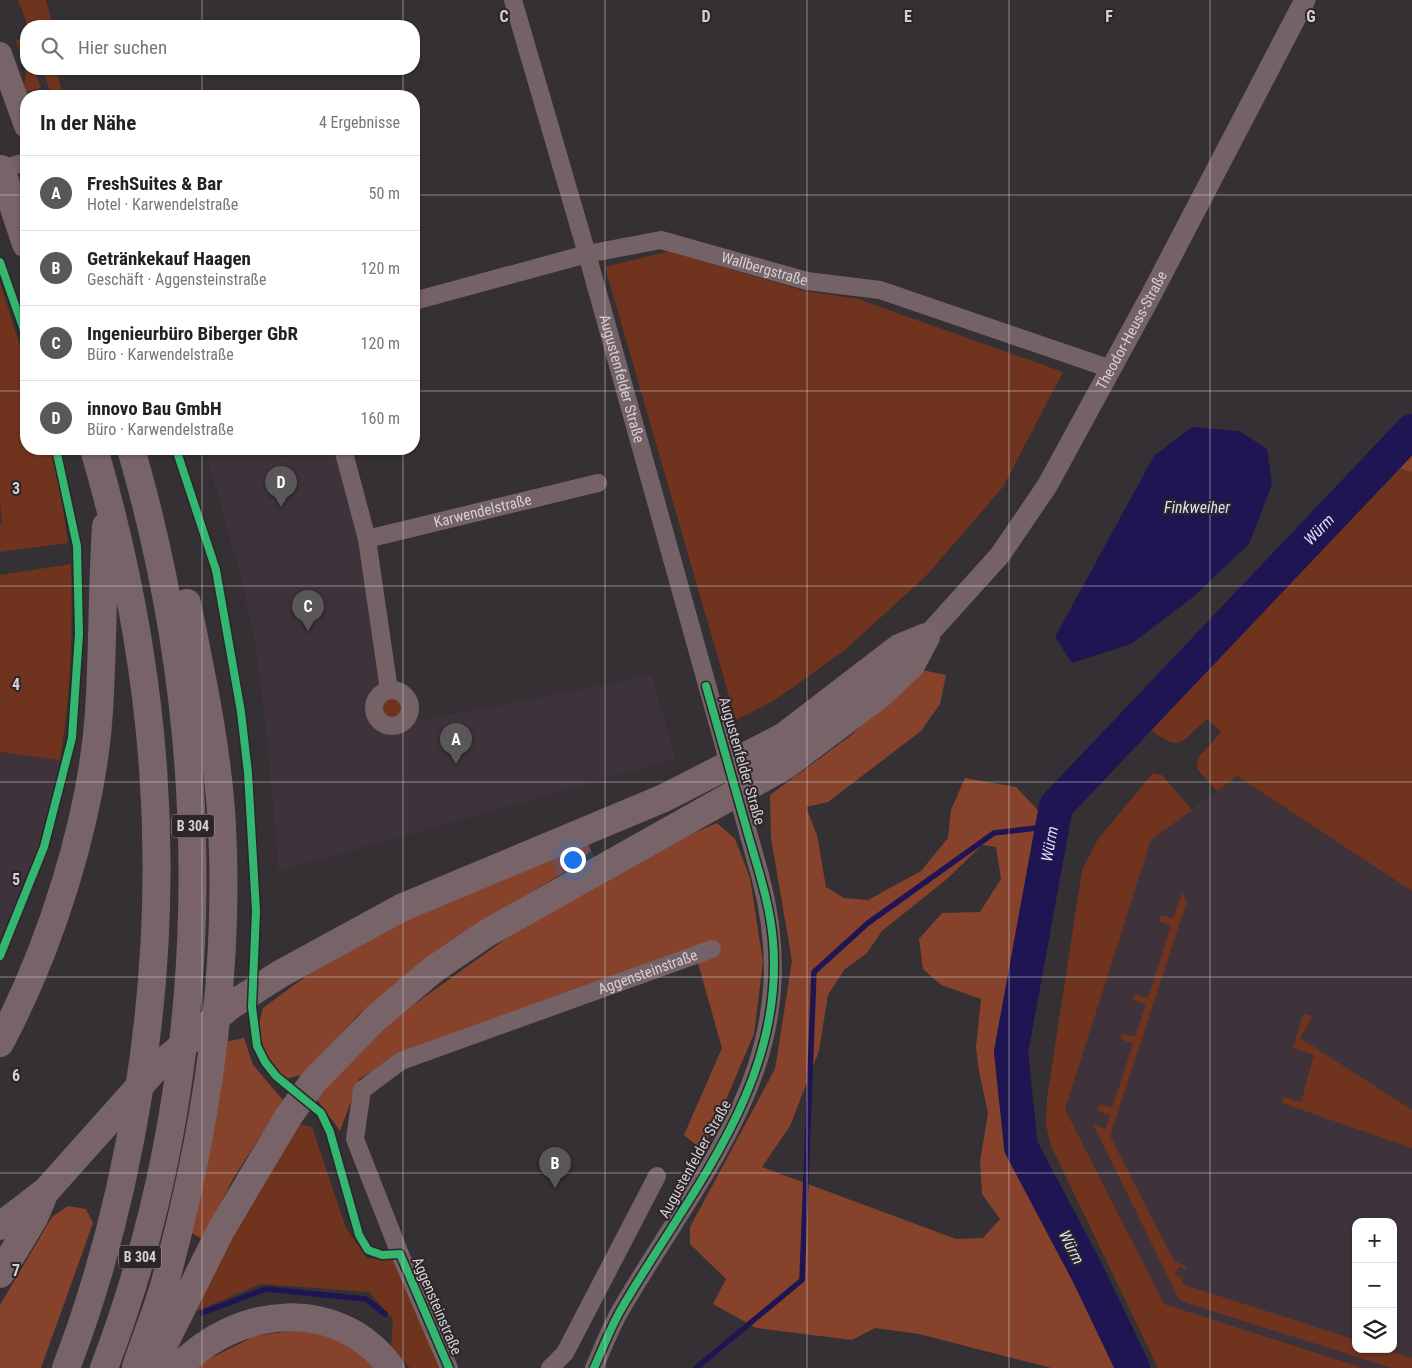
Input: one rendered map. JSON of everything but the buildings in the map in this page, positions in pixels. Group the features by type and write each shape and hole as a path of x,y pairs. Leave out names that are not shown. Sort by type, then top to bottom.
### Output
{"highway":[{"path":"0,169 20,227"},
{"name":"B 304","path":"66,1368 90,1302 126,1166 145,1054 156,933 157,811 150,726 138,634 107,495 96,455"},
{"name":"B 304","path":"104,1368 139,1259 167,1144 182,1040 191,947 193,826 183,695 167,595 148,510 133,455"},
{"path":"0,1043 21,1004 40,957 80,829 92,766 99,713 107,495"},
{"path":"136,1368 164,1287 187,1193 206,1090 221,966 224,890 222,826 215,749 204,683 180,570 148,510"},
{"path":"0,1226 46,1191 155,1069 230,1006 280,974 401,908 664,798 783,737 899,648 926,637"},
{"path":"152,1368 221,1230 288,1117 314,1081 377,1017 434,969 487,933 786,765 879,695 911,665 926,637"},
{"path":"0,1274 34,1218 46,1191"},
{"path":"178,1368 206,1343 236,1328 263,1319 287,1316 310,1318 336,1325 366,1343 383,1357 391,1368"}],"main road":[{"path":"0,54 20,109"}],"street":[{"name":"Augustenfelder Straße","path":"512,0 587,254 760,875 770,921 774,963 765,1040 756,1069 734,1124 704,1177 622,1308 594,1368"},
{"name":"Theodor-Heuss-Straße","path":"926,637 1000,555 1047,486 1111,369 1305,0"},
{"path":"0,169 20,164"},
{"name":"Wallbergstraße","path":"420,299 587,254 661,240 807,281 880,290 1111,369"},
{"path":"345,455 367,539 389,690"},
{"name":"Karwendelstraße","path":"367,539 598,483"},
{"name":"Aggensteinstraße","path":"449,1368 400,1254 355,1139 362,1090 401,1061 712,950"},
{"path":"550,1368 565,1353 657,1176"}],"shaded area":[{"path":"18,0 46,0 51,20 26,20"},
{"path":"20,39 20,52 16,41"},
{"path":"25,75 36,75 41,88 26,90 24,87"},
{"path":"44,75 58,75 61,90 50,90"},
{"path":"669,251 805,291 858,299 1063,372 1003,487 926,576 845,650 775,700 736,720 605,267"},
{"path":"0,283 20,345 20,455 52,455 58,477 68,543 0,552 0,524 2,523 0,502"},
{"path":"1412,448 1412,472 1393,467"},
{"path":"207,455 344,455 374,573 393,726 652,675 675,759 279,871 265,718 254,635 241,578"},
{"path":"1393,467 1412,472 1412,891 1237,776 1217,791 1197,769 1198,758 1221,732 1207,719 1179,743 1166,740 1145,726"},
{"path":"71,564 70,662 67,711 60,760 0,752 0,575"},
{"path":"922,670 946,675 940,704 921,731 828,802 806,807 817,835 826,887 844,898 868,900 921,871 948,838 951,810 965,778 1016,787 1053,826 1011,1052 1021,1147 1087,1272 1133,1368 1051,1368 919,1334 875,1328 852,1340 756,1328 713,1304 726,1279 690,1244 690,1227 775,1069 792,961 771,838 770,795 850,736","holes":["982,845 996,847 1001,879 980,912 942,913 919,939 923,969 941,985 981,999 976,1047 979,1072 988,1113 980,1162 982,1194 1000,1219 983,1238 956,1239 762,1167 790,1126 819,1051 828,995 844,970 867,953 882,931 947,879"]},
{"path":"392,695 401,699 405,708 401,717 392,721 383,717 379,708 383,699"},
{"path":"0,752 60,760 39,844 0,940"},
{"path":"1153,773 1162,775 1192,810 1151,840 1065,1109 1164,1304 1363,1368 1158,1368 1051,1146 1046,1124 1047,1098 1082,870 1098,839"},
{"path":"1236,776 1412,891 1412,1368 1363,1368 1164,1304 1065,1108 1151,840"},
{"path":"717,823 735,839 750,878 763,962 754,1034 713,1130 701,1149 684,1135 722,1048 694,949 411,1049 359,1079 340,1131 316,1098 398,1016 536,917 675,841"},
{"path":"588,843 591,851 570,869 455,938 358,1015 304,1074 286,1079 273,1069 265,1053 258,1027 263,1008 309,974 396,921"},
{"path":"1182,893 1187,901 1110,1136 1174,1261 1187,1267 1186,1269 1178,1267 1175,1275 1183,1278 1182,1284 1352,1339 1352,1353 1396,1353 1412,1358 1412,1368 1392,1368 1179,1299 1093,1124 1106,1129 1110,1115 1097,1111 1100,1104 1112,1108 1133,1044 1121,1039 1122,1034 1135,1037 1146,1004 1133,1000 1135,994 1148,998 1171,926 1159,921 1161,915 1173,919"},
{"path":"1308,1014 1312,1018 1300,1038 1412,1110 1412,1148 1282,1103 1284,1097 1301,1102 1314,1055 1293,1048 1303,1015"},
{"path":"244,1038 253,1065 283,1100 233,1179 202,1239 188,1231 224,1042"},
{"path":"296,1124 312,1127 346,1228 367,1258 397,1261 439,1368 410,1368 391,1347 393,1319 369,1292 261,1284 189,1314"},
{"path":"68,1206 86,1209 93,1223 41,1368 0,1368 0,1305 52,1217"},
{"path":"310,1328 351,1345 373,1368 191,1368 255,1336"}],"water":[{"name":"Finkweiher","path":"1192,427 1239,431 1267,449 1272,484 1249,544 1192,598 1131,644 1072,663 1055,637 1154,456"}],"waterway":[{"name":"Würm","path":"1133,1368 1087,1272 1021,1147 1011,1052 1056,806 1412,431"},
{"path":"696,1368 802,1280 814,972 868,923 994,833 1053,826"},
{"path":"202,1313 266,1289 366,1299 385,1314"}],"cycle path":[{"path":"0,262 20,319"},
{"path":"0,956 44,847 72,738 79,634 77,546 57,455"},
{"path":"178,455 216,570 241,712 248,773 256,911 252,1007 257,1046 265,1062 276,1076 321,1113 330,1132 359,1235 368,1250 382,1255 400,1254 449,1368"},
{"path":"594,1368 623,1306 703,1178 728,1134 748,1089 764,1042 773,993 773,941 766,900 760,873 706,686"}],"place":[{"name":"innovo Bau GmbH","path":"281,507"},
{"name":"Ingenieurbüro Biberger GbR","path":"308,631"},
{"name":"FreshSuites & Bar","path":"456,764"},
{"name":"Getränkekauf Haagen","path":"555,1188"}]}
